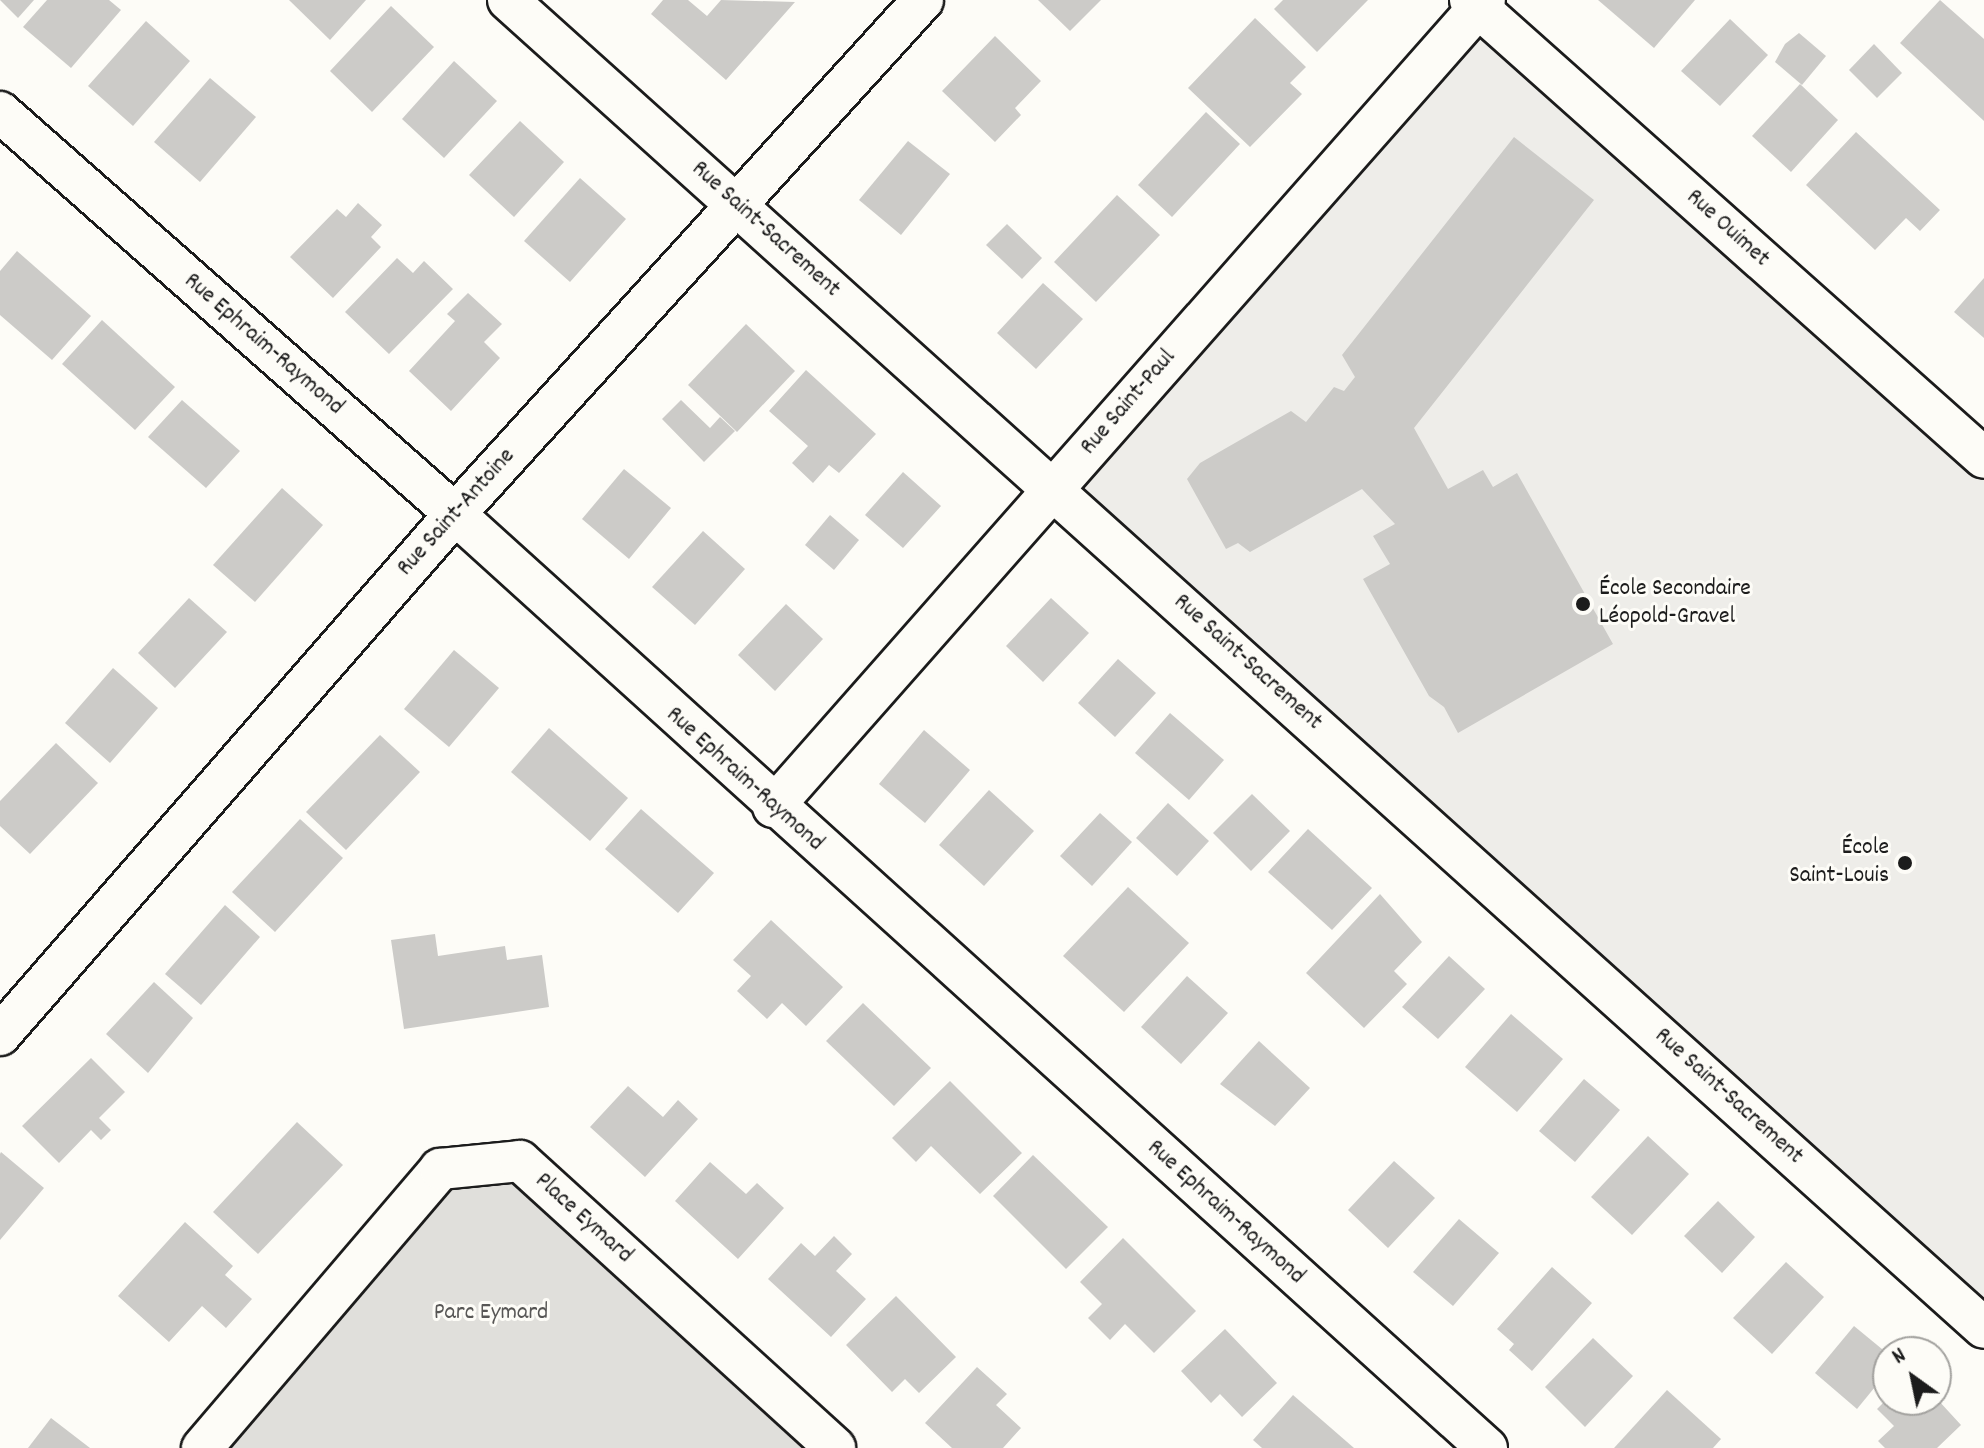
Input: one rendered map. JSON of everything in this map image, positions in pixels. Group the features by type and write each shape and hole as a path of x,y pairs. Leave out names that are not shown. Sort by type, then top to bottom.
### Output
{"street":[{"name":"Rue Saint-Sacrement","path":"508,0 1054,488 1984,1328"},
{"name":"Rue Saint-Antoine","path":"0,1035 455,514 923,0"},
{"name":"Rue Ouimet","path":"1478,2 1984,458"},
{"name":"Rue Saint-Paul","path":"773,807 1478,2"},
{"name":"Rue Ephraim-Raymond","path":"0,112 455,514 773,807 1487,1448"},
{"name":"Place Eymard","path":"202,1448 440,1169 520,1161 835,1448"}],"shaded area":[{"name":"École Secondaire Léopold-Gravel","path":"1478,7 1984,458 1984,1326 1054,488"}],"green space":[{"name":"Parc Eymard","path":"520,1161 835,1448 213,1448 440,1169"}],"building":[{"path":"0,0 34,0 18,18"},
{"path":"47,0 109,0 121,10 71,68 23,27"},
{"path":"289,0 366,0 330,40"},
{"path":"663,0 688,0 707,16 721,0 795,2 726,80 651,14"},
{"path":"1038,0 1101,0 1070,31"},
{"path":"1283,0 1368,0 1317,52 1274,9"},
{"path":"1598,0 1695,0 1654,48"},
{"path":"1940,0 1984,39 1984,121 1900,43"},
{"path":"391,6 434,47 372,112 330,71"},
{"path":"1255,18 1306,67 1290,83 1302,94 1250,147 1188,88"},
{"path":"1730,19 1768,55 1720,106 1681,71"},
{"path":"146,21 190,61 133,126 88,86"},
{"path":"1799,33 1826,56 1802,85 1775,62 1785,44"},
{"path":"995,36 1041,81 1015,108 1021,115 995,142 942,91"},
{"path":"1874,44 1902,73 1877,98 1849,70"},
{"path":"454,61 497,101 444,158 402,119"},
{"path":"210,78 256,117 200,182 154,142"},
{"path":"1800,84 1838,120 1791,172 1752,136"},
{"path":"1206,112 1240,144 1172,217 1138,185"},
{"path":"520,121 564,162 514,217 469,175"},
{"path":"1856,132 1940,210 1920,231 1906,218 1875,250 1806,185"},
{"path":"1514,137 1594,200 1414,428 1448,489 1483,470 1493,487 1517,473 1613,644 1458,733 1444,707 1429,696 1363,579 1390,564 1373,536 1395,524 1362,489 1250,552 1238,543 1226,549 1187,479 1200,463 1291,411 1306,422 1334,387 1344,391 1355,377 1342,355"},
{"path":"908,141 950,174 901,235 859,200"},
{"path":"580,178 626,219 570,282 524,241"},
{"path":"1117,195 1160,235 1096,302 1054,262"},
{"path":"358,203 382,225 371,237 381,247 333,298 290,257 337,209 346,217"},
{"path":"1007,224 1042,258 1022,279 986,245"},
{"path":"17,251 91,316 52,360 0,315 0,271"},
{"path":"397,258 413,273 424,261 453,289 389,354 345,312"},
{"path":"1984,278 1984,338 1954,312"},
{"path":"1043,283 1083,319 1036,369 997,333"},
{"path":"468,293 502,324 484,342 500,358 451,411 409,371 455,321 447,314"},
{"path":"102,320 175,387 135,430 62,364"},
{"path":"746,324 795,371 737,432 688,385"},
{"path":"806,370 876,434 839,473 829,465 813,483 792,463 808,446 769,411"},
{"path":"182,400 240,451 206,488 148,437"},
{"path":"681,400 710,428 720,417 735,431 704,462 662,419"},
{"path":"624,469 671,508 629,559 582,519"},
{"path":"903,472 941,506 903,548 865,515"},
{"path":"282,488 323,525 255,602 213,565"},
{"path":"830,515 859,540 834,570 805,545"},
{"path":"703,531 745,569 695,625 652,587"},
{"path":"189,598 227,632 175,688 138,653"},
{"path":"1051,598 1089,633 1043,682 1006,646"},
{"path":"786,604 823,639 775,691 738,655"},
{"path":"454,650 499,688 449,747 404,709"},
{"path":"1118,659 1156,693 1115,737 1078,703"},
{"path":"113,668 158,708 110,763 65,723"},
{"path":"1170,713 1224,760 1189,800 1135,753"},
{"path":"549,728 628,798 590,841 511,772"},
{"path":"924,730 970,770 925,823 879,784"},
{"path":"380,735 420,772 346,850 306,812"},
{"path":"56,743 98,783 30,854 0,826 0,801"},
{"path":"989,790 1034,831 984,886 939,845"},
{"path":"1252,794 1290,831 1251,871 1213,833"},
{"path":"1168,803 1209,841 1177,876 1136,838"},
{"path":"641,809 714,873 678,913 605,849"},
{"path":"1100,813 1132,842 1092,886 1060,856"},
{"path":"300,819 343,858 275,932 232,892"},
{"path":"1308,829 1372,888 1332,930 1268,872"},
{"path":"1128,887 1189,943 1124,1012 1063,956"},
{"path":"1380,894 1422,942 1394,971 1407,984 1364,1028 1306,973"},
{"path":"225,905 260,937 201,1005 165,974"},
{"path":"771,920 843,987 806,1026 782,1003 767,1019 737,991 751,976 733,960"},
{"path":"435,934 438,956 505,946 507,960 542,955 549,1007 404,1029 391,940"},
{"path":"1449,956 1485,989 1438,1039 1402,1007"},
{"path":"1187,976 1228,1013 1181,1064 1141,1027"},
{"path":"154,982 193,1018 148,1073 106,1034"},
{"path":"863,1003 931,1068 894,1106 826,1041"},
{"path":"1511,1014 1563,1059 1517,1112 1465,1067"},
{"path":"1259,1041 1310,1088 1275,1126 1220,1084"},
{"path":"91,1058 125,1092 99,1118 111,1130 101,1140 91,1130 59,1163 22,1126"},
{"path":"1584,1079 1620,1110 1575,1162 1539,1131"},
{"path":"950,1081 1022,1153 980,1194 931,1146 916,1162 892,1138"},
{"path":"628,1086 663,1117 678,1100 698,1119 645,1177 590,1127"},
{"path":"297,1122 343,1165 258,1254 213,1212"},
{"path":"1648,1136 1689,1174 1632,1235 1591,1197"},
{"path":"0,1154 44,1188 0,1240"},
{"path":"1033,1155 1108,1227 1066,1269 993,1196"},
{"path":"1394,1161 1435,1198 1388,1248 1348,1210"},
{"path":"710,1162 746,1194 757,1183 784,1208 738,1259 675,1201"},
{"path":"1718,1201 1755,1237 1722,1273 1684,1236"},
{"path":"1459,1219 1499,1253 1453,1306 1413,1272"},
{"path":"185,1222 233,1266 225,1275 252,1299 226,1328 202,1306 169,1342 118,1296"},
{"path":"834,1236 852,1254 836,1271 866,1299 831,1337 768,1279 801,1243 815,1256"},
{"path":"1123,1238 1196,1311 1154,1353 1125,1324 1110,1340 1088,1318 1102,1304 1080,1282"},
{"path":"1786,1262 1824,1297 1772,1354 1733,1318"},
{"path":"1552,1267 1592,1303 1532,1371 1509,1350 1514,1344 1497,1329"},
{"path":"896,1296 956,1357 919,1393 905,1379 892,1392 846,1345"},
{"path":"1854,1326 1872,1341 1872,1391 1857,1409 1815,1373"},
{"path":"1225,1329 1277,1383 1242,1417 1220,1394 1211,1403 1181,1371"},
{"path":"1593,1338 1633,1376 1585,1427 1545,1387"},
{"path":"977,1367 1007,1394 996,1405 1021,1428 1003,1448 952,1448 925,1423"},
{"path":"1667,1390 1721,1439 1713,1448 1614,1448"},
{"path":"1293,1395 1354,1448 1262,1448 1253,1440"},
{"path":"1952,1415 1961,1425 1937,1448 1885,1448 1878,1441 1894,1426 1884,1416"},
{"path":"51,1418 90,1448 28,1448"}],"place":[{"name":"École Secondaire Léopold-Gravel","path":"1583,604"},
{"name":"École Saint-Louis","path":"1905,863"}]}
